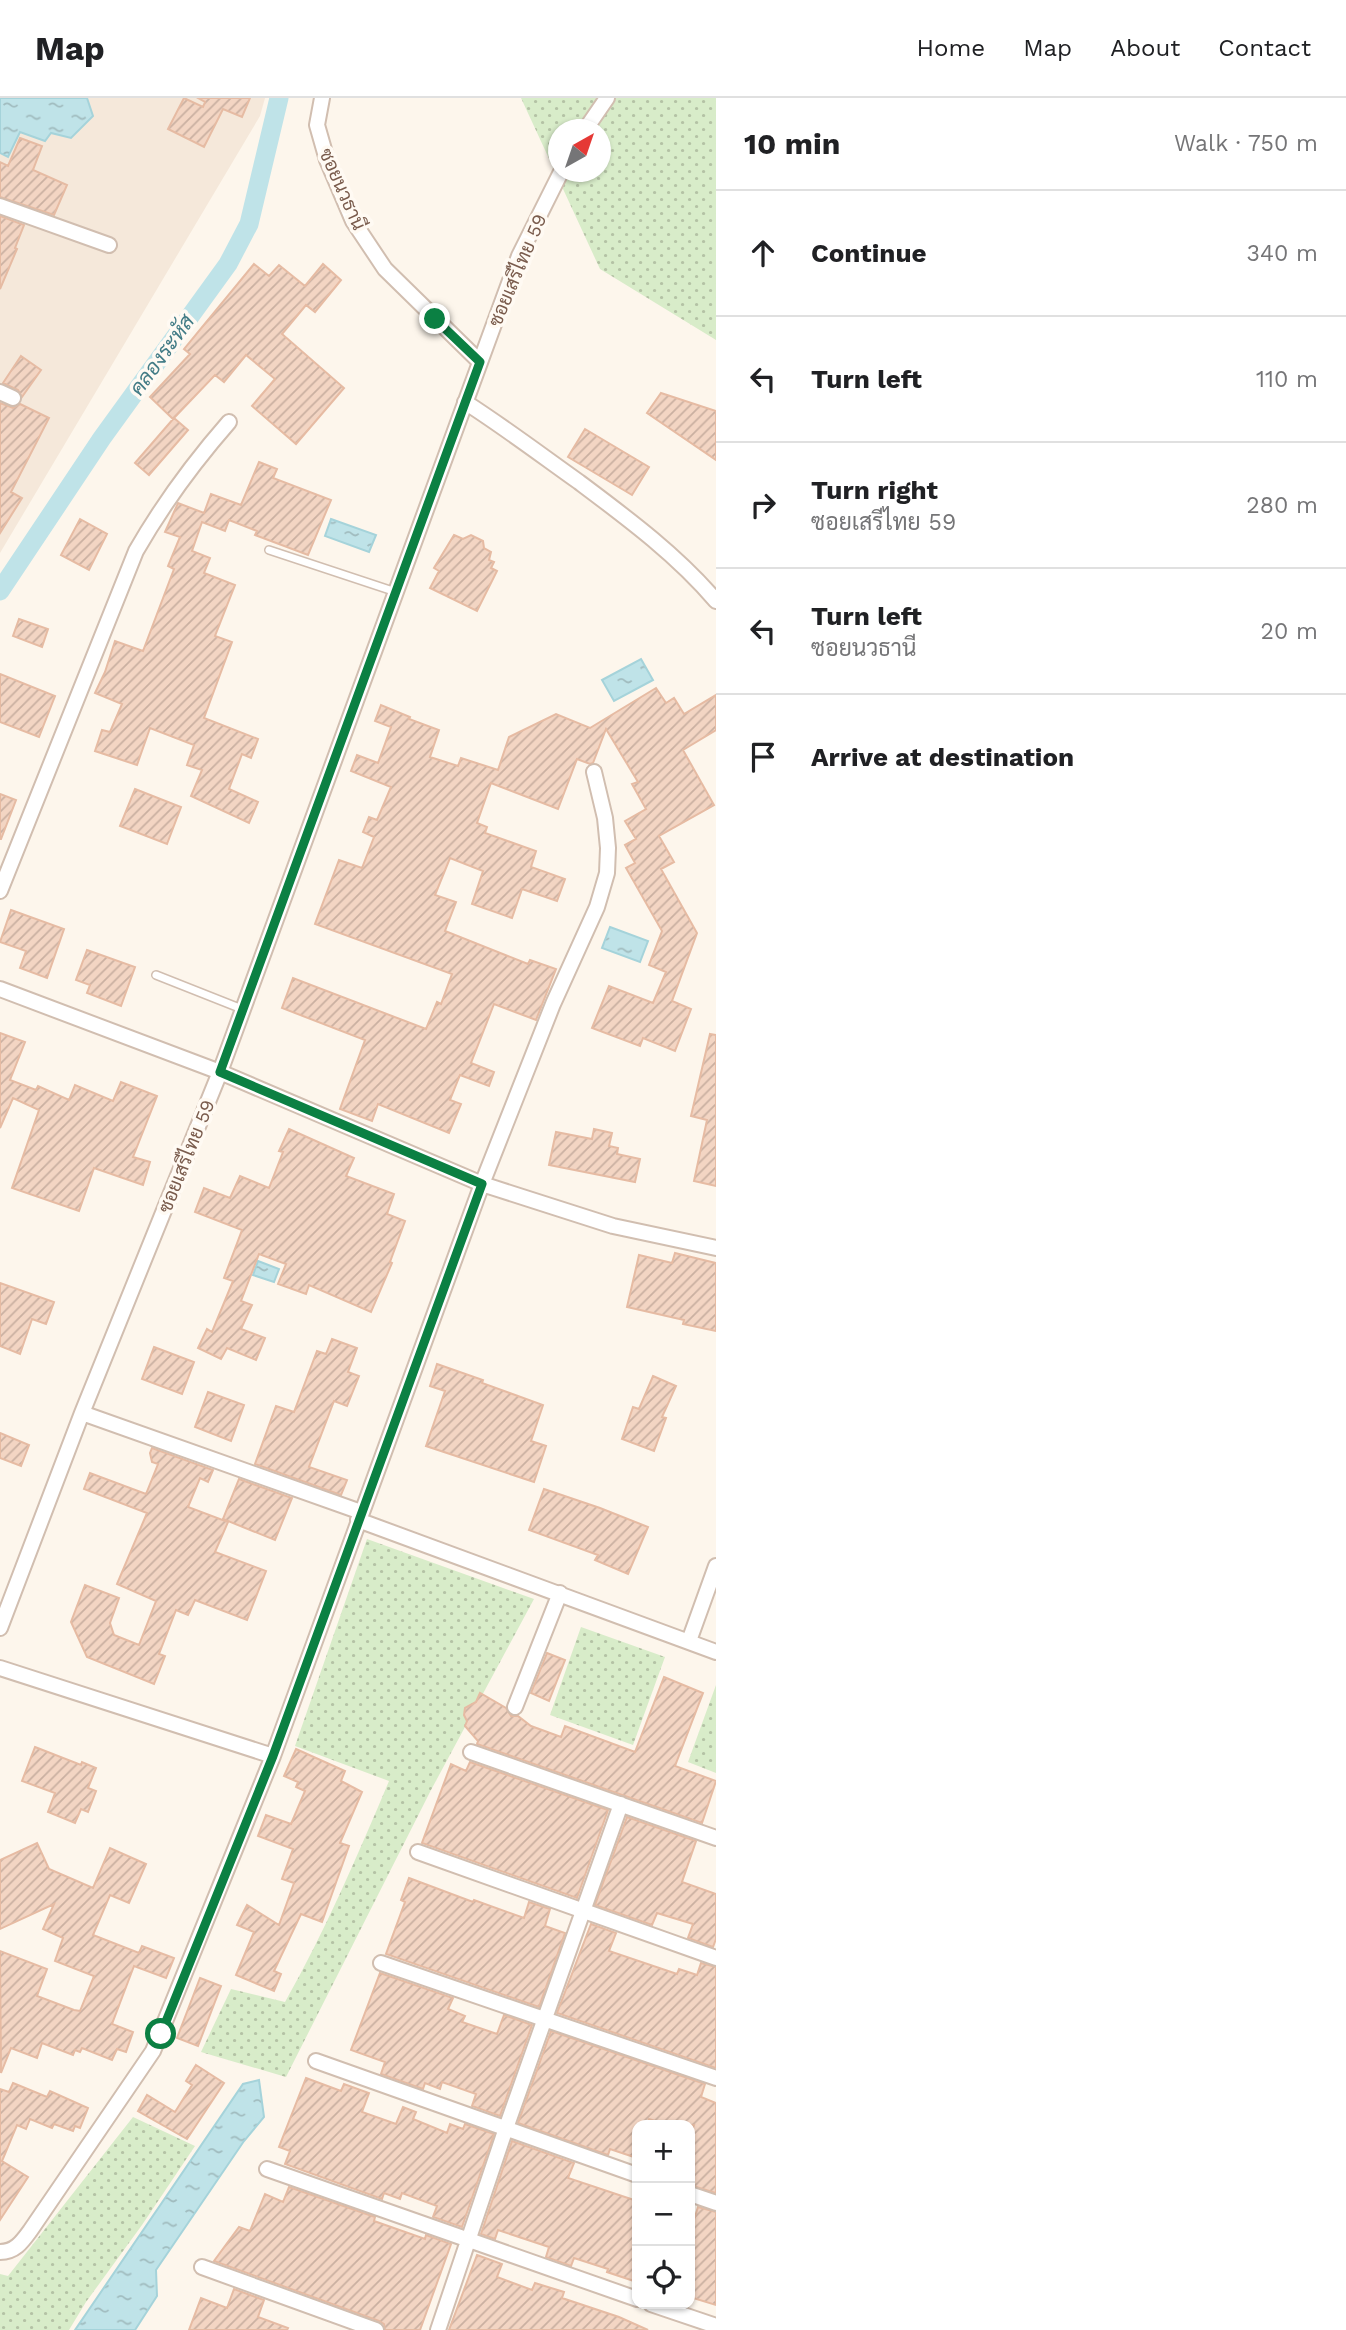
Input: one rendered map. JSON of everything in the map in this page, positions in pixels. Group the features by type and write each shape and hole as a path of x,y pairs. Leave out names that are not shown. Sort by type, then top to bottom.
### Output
{"street":[{"name":"ซอยนวธานี","path":"322,98 317,125 327,160 353,221 385,269 480,362"},
{"path":"593,119 607,98"},
{"name":"ซอยเสรีไทย 59","path":"0,1628 82,1413 220,1072 519,256 556,182"},
{"path":"0,206 109,245"},
{"path":"465,402 505,428 635,524 698,580 716,601"},
{"path":"0,891 136,551 155,517 196,460 229,422"},
{"path":"0,2252 7,2252 19,2246 153,2051 273,1756 482,1184 553,1004 597,907 607,873 605,818 593,772"},
{"path":"0,989 220,1072 482,1184 613,1226 716,1248"},
{"path":"82,1413 716,1652"},
{"path":"689,1641 716,1566"},
{"path":"515,1707 560,1593"},
{"path":"0,1668 273,1756"},
{"path":"471,1752 716,1838"},
{"path":"438,2330 544,2018 621,1804"},
{"path":"418,1852 716,1958"},
{"path":"381,1963 716,2078"},
{"path":"316,2061 632,2173"},
{"path":"267,2169 632,2297"},
{"path":"695,2196 716,2203"},
{"path":"202,2267 376,2330"},
{"path":"666,2309 716,2326"}],"lane":[{"path":"269,550 396,592"},
{"path":"156,975 242,1009"}],"shaded area":[{"path":"0,98 265,98 260,116 0,553"}],"green space":[{"path":"521,98 716,98 716,340 600,269 560,182 611,182 611,119 548,119 548,156"},
{"path":"367,1539 534,1599 431,1790 286,2077 201,2052 231,1989 285,2002 353,1866 389,1781 295,1746"},
{"path":"581,1627 665,1657 633,1745 550,1715"},
{"path":"716,1685 716,1773 688,1762"},
{"path":"133,2117 195,2146 69,2330 0,2330 0,2274 8,2276"}],"water":[{"path":"0,98 87,98 93,116 71,138 51,133 45,141 20,132 8,157 0,153"},
{"path":"331,519 376,535 369,552 325,536"},
{"path":"641,659 653,680 614,701 602,680"},
{"path":"610,927 648,941 640,962 602,948"},
{"path":"258,1261 279,1269 274,1282 253,1275"},
{"path":"259,2080 264,2117 244,2141 156,2270 157,2296 135,2330 75,2330 243,2084"}],"building":[{"path":"184,98 203,107 205,102 198,98 250,98 242,117 223,109 204,147 168,129"},
{"path":"20,138 42,146 33,170 67,185 54,215 0,197 0,162 8,166"},
{"path":"0,216 24,225 0,289"},
{"path":"254,264 269,276 279,265 305,286 323,264 341,280 315,312 306,305 282,334 344,388 296,444 252,406 275,379 246,355 224,382 215,375 173,419 150,397 190,354 184,349"},
{"path":"21,356 41,370 22,397 18,390 3,383"},
{"path":"661,393 716,411 716,460 647,413"},
{"path":"0,403 13,408 20,404 49,418 11,492 22,498 0,533"},
{"path":"174,418 188,430 149,475 135,463"},
{"path":"585,429 649,467 632,495 568,457"},
{"path":"259,462 277,469 273,478 331,500 308,555 255,535 257,531 229,520 225,531 202,522 192,551 210,558 204,573 235,585 215,636 232,642 204,718 258,739 251,758 242,754 229,789 258,802 249,823 191,796 202,770 187,765 194,745 150,728 137,765 95,751 102,730 110,732 122,704 95,693 115,641 143,651 174,569 168,566 180,537 165,532 178,503 204,513 211,494 241,505"},
{"path":"80,519 107,534 89,570 61,555"},
{"path":"454,535 463,539 471,535 483,541 484,548 491,552 489,560 494,562 491,568 497,571 477,611 430,588 439,571 434,568"},
{"path":"19,619 48,629 42,647 13,636"},
{"path":"0,674 55,696 39,737 0,722"},
{"path":"656,688 666,703 674,698 684,714 716,695 716,730 683,750 714,805 659,836 674,862 661,869 697,933 672,1001 691,1009 675,1051 643,1038 640,1046 592,1028 609,986 653,1003 666,972 649,965 662,931 626,868 635,863 625,845 636,839 625,821 646,809 632,784 638,782 606,729 593,763 577,759 558,809 491,783 477,823 487,827 485,833 536,851 531,867 565,879 557,901 522,889 512,918 472,904 483,871 450,858 435,895 456,902 445,931 528,964 530,960 556,969 536,1020 494,1004 471,1063 494,1072 489,1086 460,1075 450,1100 461,1104 449,1133 378,1104 372,1121 340,1109 365,1040 282,1008 293,978 426,1029 437,1002 441,1004 452,974 315,924 339,860 362,868 374,837 363,832 369,817 377,820 391,787 351,771 357,755 378,763 391,727 375,721 381,705 439,730 430,757 458,766 461,758 498,770 509,737 556,714 590,728"},
{"path":"135,789 181,807 167,844 120,826"},
{"path":"0,794 16,800 1,839 0,839"},
{"path":"11,910 64,929 47,978 20,968 26,951 0,942"},
{"path":"87,950 135,967 121,1006 87,993 90,985 76,980"},
{"path":"0,1033 25,1042 10,1080 36,1090 38,1086 69,1100 75,1085 113,1101 121,1082 157,1096 133,1157 150,1162 143,1185 94,1168 79,1211 12,1188 39,1110 13,1098 0,1128"},
{"path":"710,1034 716,1035 716,1186 694,1181 707,1120 691,1116"},
{"path":"289,1129 354,1158 346,1176 394,1194 387,1214 405,1221 390,1262 392,1263 371,1312 309,1285 306,1294 278,1284 286,1264 259,1254 241,1301 252,1305 241,1329 265,1338 256,1360 227,1348 221,1359 198,1348 207,1329 212,1332 233,1281 224,1278 242,1230 195,1212 204,1188 230,1198 240,1176 269,1188 283,1152 279,1151"},
{"path":"594,1129 612,1133 609,1146 618,1148 617,1154 640,1159 635,1182 549,1165 556,1132 592,1139"},
{"path":"675,1253 716,1263 716,1331 683,1324 684,1320 627,1307 639,1255 672,1263"},
{"path":"0,1283 54,1302 46,1324 32,1319 20,1354 0,1346"},
{"path":"332,1339 357,1348 348,1372 359,1376 347,1406 334,1401 309,1467 347,1480 341,1495 255,1464 276,1406 294,1412 317,1351 326,1354"},
{"path":"154,1347 194,1362 182,1394 142,1379"},
{"path":"437,1364 543,1405 531,1441 546,1446 534,1482 426,1446 445,1391 430,1386"},
{"path":"653,1376 676,1386 662,1417 666,1418 654,1451 622,1439 633,1407 639,1409"},
{"path":"208,1392 244,1405 231,1441 195,1427"},
{"path":"0,1433 29,1445 21,1466 0,1458"},
{"path":"152,1448 213,1470 208,1482 200,1478 188,1507 228,1522 215,1552 266,1571 247,1620 195,1600 188,1615 176,1610 159,1654 165,1656 154,1684 87,1657 71,1622 85,1585 119,1598 110,1623 114,1635 139,1645 156,1601 117,1584 147,1513 84,1489 90,1473 146,1494 158,1464 152,1462"},
{"path":"239,1479 292,1498 275,1540 223,1519"},
{"path":"544,1489 648,1527 628,1574 595,1560 598,1555 529,1530"},
{"path":"547,1653 565,1660 549,1701 531,1693"},
{"path":"664,1677 703,1693 675,1766 716,1781 702,1823 477,1744 478,1741 465,1726 465,1708 476,1702 480,1693 506,1708 511,1716 518,1716 531,1726 561,1737 565,1726 635,1752"},
{"path":"35,1747 96,1768 88,1788 96,1791 88,1812 81,1809 75,1823 48,1812 55,1793 22,1781"},
{"path":"296,1749 345,1771 341,1781 362,1792 340,1843 349,1846 322,1922 301,1914 274,1971 281,1974 274,1991 236,1975 254,1932 237,1925 247,1905 279,1925 294,1883 282,1879 293,1849 258,1836 266,1815 291,1824 305,1791 296,1787 298,1782 284,1776"},
{"path":"470,1762 608,1810 577,1898 422,1843 451,1764 466,1771"},
{"path":"627,1817 696,1841 682,1882 716,1894 716,1939 713,1947 688,1938 693,1924 657,1913 652,1925 595,1905"},
{"path":"37,1843 49,1869 93,1888 110,1848 146,1864 129,1903 110,1895 93,1935 139,1953 142,1946 174,1958 166,1978 134,1966 112,2024 133,2032 126,2052 117,2049 112,2060 82,2048 80,2052 75,2050 73,2055 42,2043 37,2058 11,2048 1,2073 0,1951 47,1969 37,1996 74,2010 80,2011 94,1976 55,1961 63,1938 43,1929 54,1904 0,1929 0,1860"},
{"path":"409,1878 524,1918 529,1902 550,1909 545,1926 565,1933 539,2007 386,1954 405,1902 401,1900"},
{"path":"591,1924 616,1933 609,1951 677,1974 679,1969 697,1975 701,1963 716,1967 716,2068 557,2013"},
{"path":"380,1973 453,1998 448,2009 465,2016 462,2022 497,2034 504,2015 532,2025 500,2116 472,2106 476,2094 442,2082 440,2089 425,2083 423,2089 381,2074 385,2062 351,2050"},
{"path":"200,1978 221,1986 198,2046 177,2038"},
{"path":"551,2031 705,2084 701,2097 716,2103 716,2193 695,2187 695,2120 632,2120 632,2156 610,2149 608,2155 518,2123"},
{"path":"196,2065 224,2083 187,2139 138,2111 147,2095 175,2112 192,2085 186,2081"},
{"path":"306,2078 341,2091 344,2084 369,2093 362,2112 396,2124 403,2107 416,2112 413,2119 447,2133 450,2124 463,2129 465,2124 494,2134 462,2227 433,2217 437,2206 402,2193 400,2199 384,2193 382,2199 285,2164 290,2151 279,2147"},
{"path":"13,2083 47,2097 50,2091 88,2108 80,2128 75,2126 73,2131 54,2124 52,2128 30,2119 26,2129 17,2125 2,2161 28,2177 0,2220 0,2089 9,2092"},
{"path":"512,2141 574,2163 568,2178 632,2199 632,2280 574,2258 571,2266 546,2257 549,2247 498,2230 495,2239 481,2234"},
{"path":"289,2187 375,2217 374,2221 425,2239 426,2235 451,2244 420,2330 385,2330 384,2324 379,2321 214,2261 239,2227 250,2231 265,2194 283,2202"},
{"path":"698,2207 716,2212 716,2305 695,2299 695,2217"},
{"path":"477,2255 502,2264 497,2277 532,2290 535,2283 564,2292 562,2298 648,2330 449,2330"},
{"path":"234,2289 264,2300 258,2317 288,2328 287,2330 189,2330 201,2298 227,2308"}],"waterway":[{"name":"คลองระหัส","path":"0,591 102,438 228,264 249,224 279,98"}],"route":[{"path":"161,2034 273,1756 482,1184 220,1072 480,362 435,319"}]}
